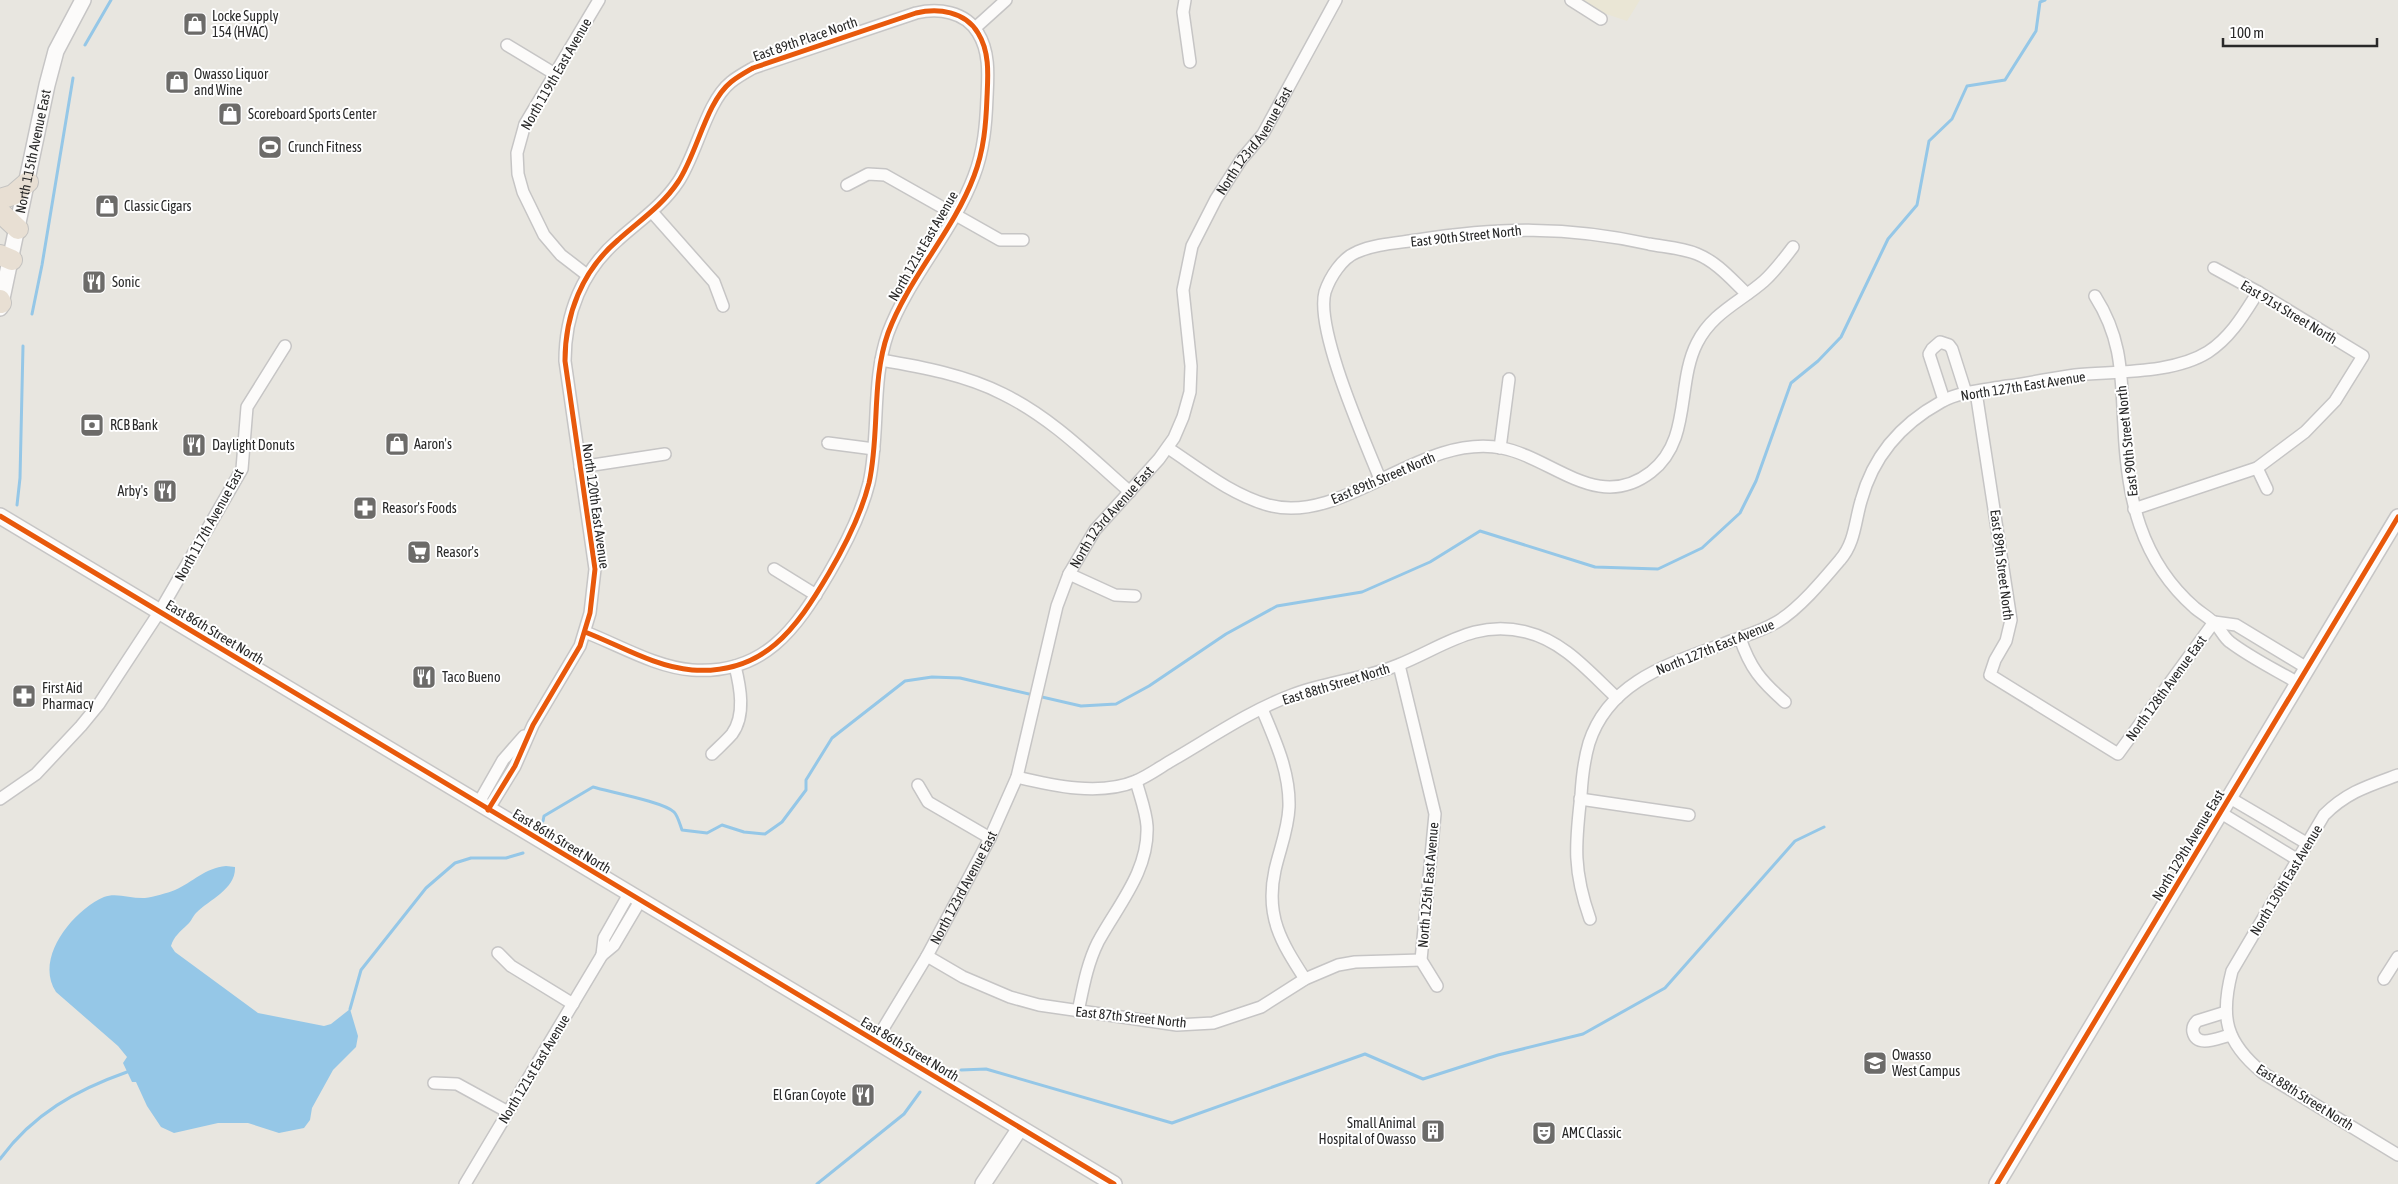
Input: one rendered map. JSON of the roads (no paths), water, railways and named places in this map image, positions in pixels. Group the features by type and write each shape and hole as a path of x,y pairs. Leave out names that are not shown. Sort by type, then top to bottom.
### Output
{"highway":[{"path":"0,200 13,195 28,182"},
{"path":"0,212 18,229"}],"main road":[{"name":"North 115th Avenue East","path":"0,304 6,257 18,229 46,85 56,51 83,0"},
{"name":"East 86th Street North","path":"0,516 1114,1184"},
{"name":"North 129th Avenue East","path":"1997,1184 2398,517"},
{"path":"983,1184 1020,1128"}],"street":[{"name":"North 119th East Avenue","path":"587,275 561,255 544,235 522,192 518,174 517,153 525,124 599,0"},
{"path":"975,28 1006,0"},
{"path":"1185,0 1183,12 1190,62"},
{"name":"North 123rd Avenue East","path":"875,1042 927,956 990,838 1017,777 1057,606 1069,574 1095,530 1168,448 1183,418 1190,392 1191,366 1183,290 1192,246 1216,199 1241,160 1263,134 1336,0"},
{"path":"1571,0 1601,19"},
{"name":"East 89th Place North","path":"652,212 677,183 687,167 719,96 730,83 753,68 931,10 954,14 975,28"},
{"name":"North 121st East Avenue","path":"735,666 773,647 801,618 816,595 854,526 869,483 874,449 878,381 887,335 897,312 955,214 974,176 985,133 988,66 982,38 975,28"},
{"path":"507,45 555,74"},
{"path":"847,185 868,174 885,175 1000,240 1023,240"},
{"path":"652,212 714,282 723,306"},
{"name":"North 120th East Avenue","path":"483,807 503,760 533,725 576,652 585,632 590,614 595,569 567,381 565,341 571,309 587,275 608,249 652,212"},
{"name":"East 90th Street North","path":"1380,479 1344,388 1327,330 1325,294 1331,279 1343,262 1356,252 1372,247 1461,233 1513,229 1562,230 1608,235 1697,254 1719,267 1747,294"},
{"path":"1747,294 1769,276 1793,247"},
{"name":"East 91st Street North","path":"2214,268 2258,292 2363,356 2335,401 2305,432 2257,468"},
{"name":"North 127th East Avenue","path":"1590,919 1576,871 1576,844 1580,799 1589,742 1600,720 1617,698 1642,677 1659,668 1777,622 1790,613 1848,550 1865,489 1879,457 1888,444 1910,422 1944,400 1971,392 2074,375 2165,368 2183,364 2208,352 2237,324 2258,292"},
{"name":"East 89th Street North","path":"1168,448 1227,488 1270,505 1304,506 1325,502 1430,457 1463,449 1500,448 1532,458 1576,480 1599,487 1610,487 1631,482 1650,472 1672,447 1677,435 1691,358 1696,345 1715,317 1747,294"},
{"name":"East 90th Street North","path":"2095,296 2108,316 2115,335 2120,371 2124,440 2134,509 2152,556 2171,583 2195,608 2214,622 2228,641 2298,683"},
{"path":"1944,400 1929,354 1940,342 1949,345 1952,349 1971,392"},
{"name":"North 117th Avenue East","path":"0,799 36,774 81,726 99,704 160,611 242,469 247,407 285,346"},
{"path":"881,360 973,382 1004,394 1053,425 1130,492"},
{"path":"1500,448 1509,379"},
{"name":"East 89th Street North","path":"1971,392 2011,620 2006,641 1995,660 1990,676 2118,754"},
{"path":"828,443 874,449"},
{"path":"580,467 665,454"},
{"path":"2134,509 2257,468 2267,489"},
{"path":"774,569 816,595"},
{"path":"1069,574 1115,596 1135,596"},
{"name":"East 90th Street North","path":"2214,622 2236,626 2307,668"},
{"name":"North 128th Avenue East","path":"2118,754 2214,622"},
{"name":"East 88th Street North","path":"1017,777 1050,785 1081,788 1108,787 1136,781 1262,709 1293,694 1399,665 1466,634 1496,628 1528,632 1553,642 1567,652 1617,698"},
{"path":"585,632 660,663 680,668 713,669 735,666 741,696 737,723 732,733 712,754"},
{"path":"1740,638 1753,668 1763,682 1785,702"},
{"name":"North 125th East Avenue","path":"1399,665 1435,814 1421,960 1437,986"},
{"path":"1262,709 1281,756 1289,805 1288,828 1273,885 1272,904 1274,920 1286,950 1305,979"},
{"name":"North 130th East Avenue","path":"2229,1030 2226,996 2232,971 2324,816 2338,801 2358,789 2398,775"},
{"path":"1078,1012 1089,963 1098,943 1132,884 1143,858 1147,827 1136,781"},
{"path":"918,785 928,802 990,838"},
{"path":"2230,798 2308,844"},
{"path":"1580,799 1689,815"},
{"path":"2221,813 2298,860"},
{"name":"North 121st East Avenue","path":"465,1184 602,955 604,938 635,898"},
{"path":"498,953 511,966 573,1004"},
{"name":"East 87th Street North","path":"927,956 963,977 1010,997 1039,1005 1159,1024 1213,1023 1261,1007 1305,979 1323,970 1346,964 1421,960"},
{"path":"2384,979 2398,957"},
{"path":"2226,1012 2197,1020 2193,1027 2193,1033 2196,1038 2204,1041 2229,1030"},
{"name":"East 88th Street North","path":"2229,1030 2239,1050 2263,1073 2398,1155"},
{"path":"434,1083 457,1084 508,1112"}],"water":[{"path":"226,866 235,867 231,882 227,888 196,913 176,937 171,946 175,952 258,1013 324,1026 331,1024 350,1009 358,1036 356,1047 333,1070 312,1108 310,1120 304,1128 279,1133 248,1123 218,1123 174,1133 161,1127 147,1106 136,1082 132,1082 123,1063 127,1057 118,1046 56,992 50,979 53,951 60,937 80,913 92,904 109,896 119,895 145,898 160,895 181,887 205,872"}],"waterway":[{"path":"85,45 111,0"},
{"path":"543,821 544,816 593,787 668,808 678,818 682,830 707,833 722,825 744,832 765,834 782,822 806,790 806,780 832,738 905,681 932,677 960,678 1081,706 1116,704 1149,686 1226,634 1277,606 1362,592 1430,562 1480,531 1595,567 1658,569 1702,548 1740,513 1756,481 1791,383 1818,361 1841,337 1888,239 1917,205 1929,141 1952,119 1967,86 2005,80 2036,31 2040,2 2045,0"},
{"path":"32,314 73,78"},
{"path":"17,505 20,478 23,346"},
{"path":"961,1070 986,1069 1172,1123 1365,1054 1423,1079 1498,1055 1583,1034 1665,988 1795,841 1824,827"},
{"path":"350,1009 361,970 426,888 455,863 471,858 506,858 523,853"},
{"path":"0,1159 27,1129 57,1105 90,1087 127,1072"},
{"path":"817,1184 904,1114 920,1092"}],"place":[{"name":"Locke Supply 154 (HVAC)","path":"195,24"},
{"name":"Owasso Liquor and Wine","path":"177,82"},
{"name":"Scoreboard Sports Center","path":"230,114"},
{"name":"Crunch Fitness","path":"270,147"},
{"name":"Classic Cigars","path":"107,206"},
{"name":"Sonic","path":"94,282"},
{"name":"RCB Bank","path":"92,425"},
{"name":"Aaron's","path":"397,444"},
{"name":"Daylight Donuts","path":"194,445"},
{"name":"Arby's","path":"165,491"},
{"name":"Reasor's Foods","path":"365,508"},
{"name":"Reasor's","path":"419,552"},
{"name":"Taco Bueno","path":"424,677"},
{"name":"First Aid Pharmacy","path":"24,696"},
{"name":"Owasso West Campus","path":"1875,1063"},
{"name":"El Gran Coyote","path":"863,1095"},
{"name":"Small Animal Hospital of Owasso","path":"1433,1131"},
{"name":"AMC Classic","path":"1544,1133"}]}
